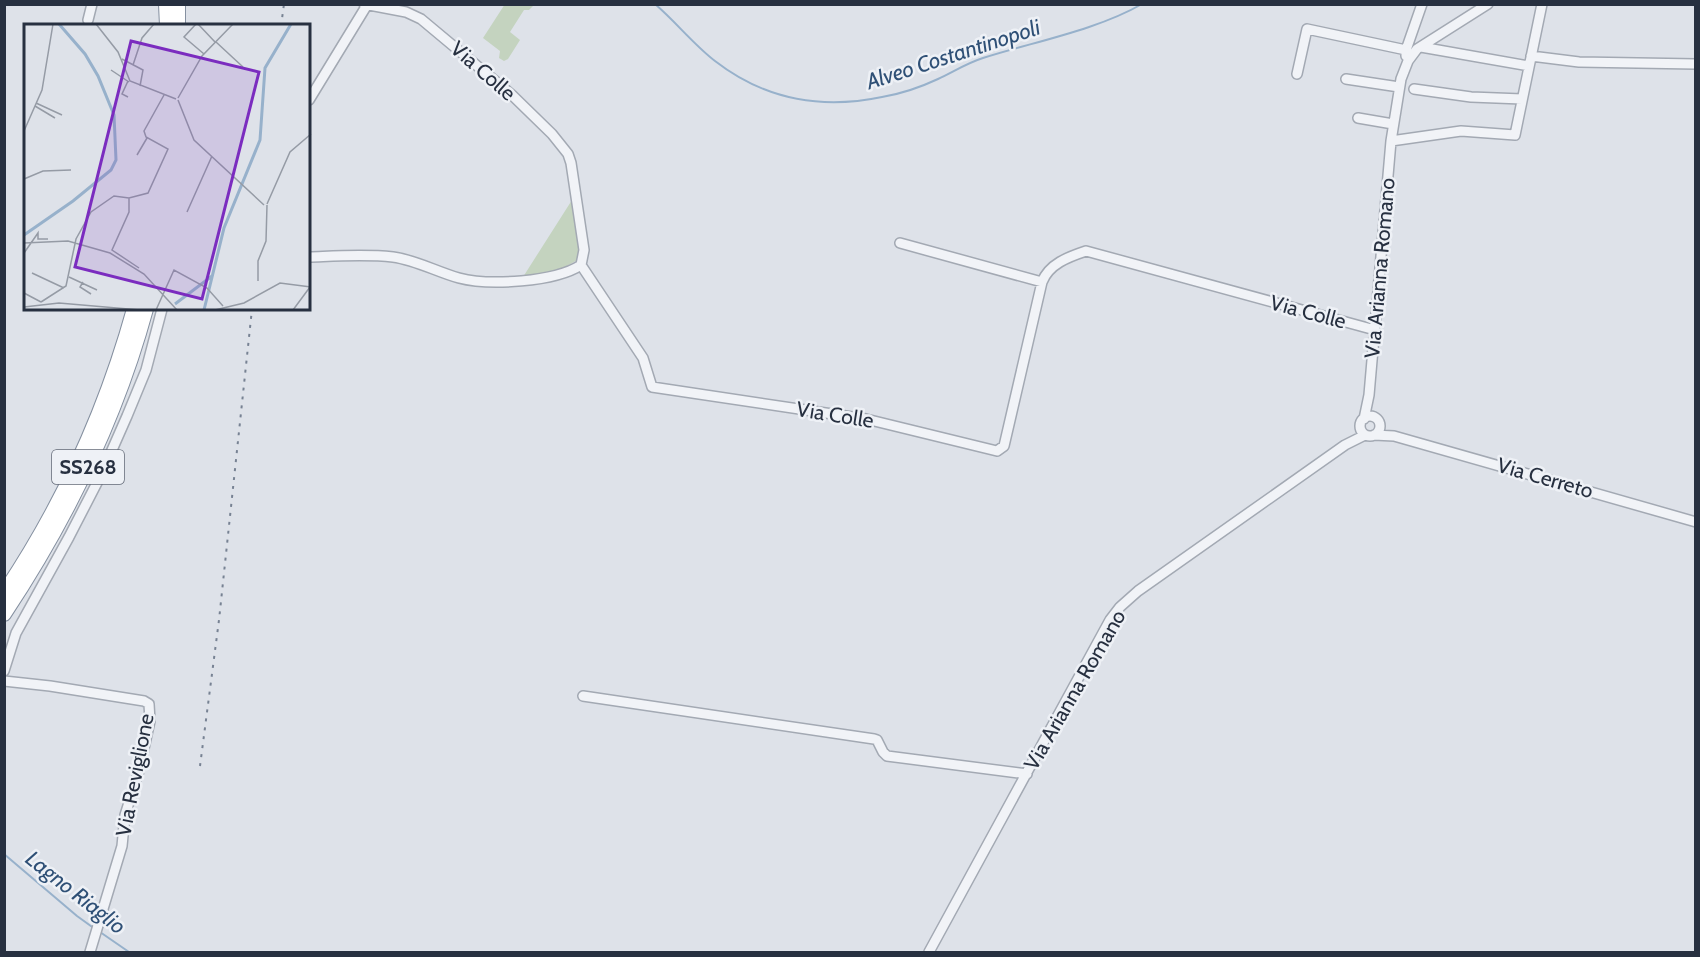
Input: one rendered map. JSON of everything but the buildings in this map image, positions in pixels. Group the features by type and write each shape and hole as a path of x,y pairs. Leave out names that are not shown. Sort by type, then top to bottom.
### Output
{"highway":[{"path":"166,4 167,24"},
{"path":"178,4 178,24"},
{"name":"SS268","path":"4,593 38,540 79,462 108,391 134,310"},
{"name":"SS268","path":"4,614 48,544 90,465 119,393 146,310"}],"street":[{"path":"88,20 92,4"},
{"path":"1408,61 1406,50 1422,4"},
{"name":"Via Arianna Romano","path":"1345,445 1362,421 1369,395 1391,141 1399,87 1408,61 1421,47 1488,4"},
{"path":"1391,141 1461,132 1515,135 1542,4"},
{"path":"310,98 366,5"},
{"name":"Via Colle","path":"366,5 405,12 421,19 490,76 558,141 568,154 584,250 581,265 589,280 639,350 648,368 652,387 866,419 997,451 1004,446 1046,273 1056,264 1086,251 1375,330"},
{"path":"1297,74 1307,29 1406,50"},
{"path":"1421,47 1530,61 1695,64"},
{"path":"1346,79 1399,87"},
{"path":"1414,89 1471,97 1522,99"},
{"path":"1358,118 1393,124"},
{"path":"900,243 1042,282"},
{"path":"310,257 393,257 456,277 486,283 542,278 569,271 581,265"},
{"path":"4,671 16,633 101,475 127,416 146,370 162,310"},
{"name":"Via Arianna Romano","path":"1369,395 1372,411 1378,422"},
{"path":"1370,417 1378,422 1378,431 1370,435 1361,430 1362,421 1370,417"},
{"name":"Via Cerreto","path":"1378,422 1394,436"},
{"name":"Via Arianna Romano","path":"929,952 1110,620 1120,607 1138,591 1345,445 1370,435"},
{"name":"Via Cerreto","path":"1370,435 1394,436 1695,522"},
{"name":"Via Reviglione","path":"4,681 50,686 149,704 150,721 139,771 125,815 122,846 90,952"},
{"path":"583,696 591,695 874,739 887,756 1027,774"}],"green space":[{"path":"505,4 533,6 529,10 524,10 510,32 520,40 508,59 504,61 499,58 500,51 483,38"},
{"path":"572,200 580,246 579,259 560,270 523,277"}],"waterway":[{"name":"Alveo Costantinopoli","path":"655,4 707,54 734,74 773,93 815,101 837,102 859,101 910,90 977,60 1085,28 1142,4"},
{"name":"Lagno Riaglio","path":"4,854 95,929"},
{"name":"Lagno Riaglio","path":"100,932 129,952"}],"railway":[{"path":"281,24 284,4"},
{"path":"200,766 219,620 252,310"}]}
